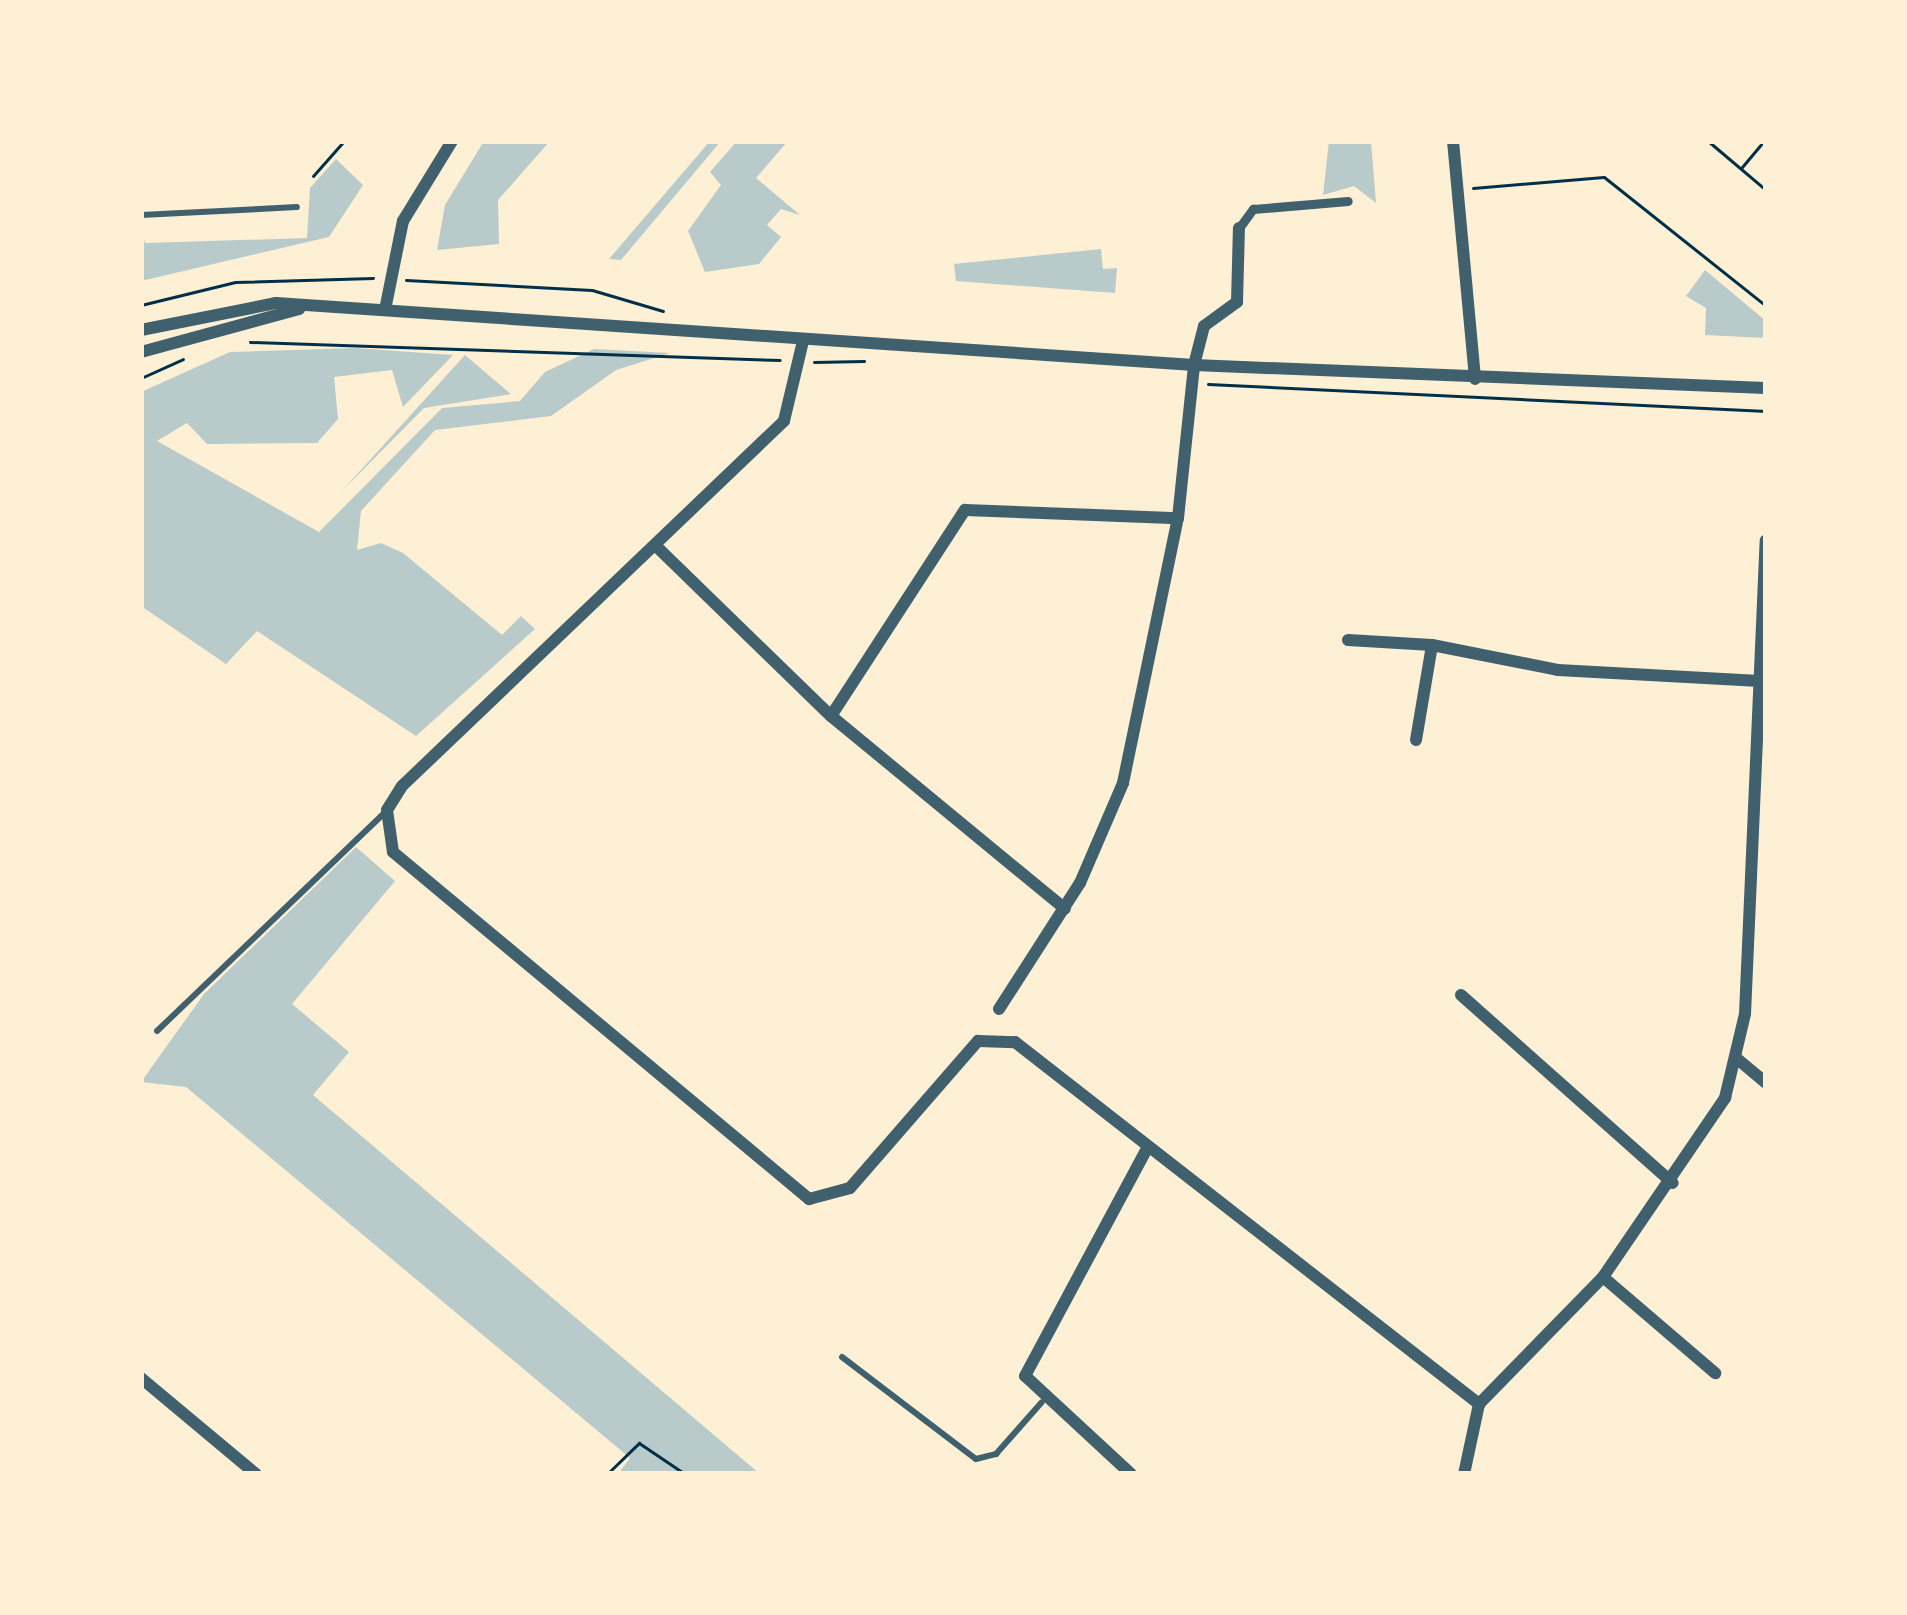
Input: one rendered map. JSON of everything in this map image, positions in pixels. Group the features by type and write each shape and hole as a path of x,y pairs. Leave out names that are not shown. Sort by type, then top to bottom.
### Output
{"street":[{"path":"385,310 387,279 403,221 452,141"},
{"path":"1453,141 1475,380"},
{"path":"999,1009 1065,909 1123,783 1178,518 1194,365 1204,326 1237,302 1239,228 1253,208 1348,201"},
{"path":"141,330 240,306 385,310 1194,365 1475,380 1766,388"},
{"path":"141,352 299,309"},
{"path":"803,341 802,361 784,421 387,810 390,844 410,874 808,1199 850,1188 989,1035 1015,1042 1479,1404"},
{"path":"830,716 965,510 1178,518"},
{"path":"1464,1474 1479,1404 1603,1277 1673,1183 1725,1098 1749,945 1763,767 1760,681 1766,540"},
{"path":"656,546 830,716 1065,909"},
{"path":"1348,640 1432,645 1558,670 1760,681"},
{"path":"1416,740 1432,645"},
{"path":"1749,945 1766,959"},
{"path":"1462,995 1673,1183"},
{"path":"1735,1057 1766,1083"},
{"path":"1131,1474 1042,1402 1025,1376 1029,1353 1148,1147"},
{"path":"1603,1277 1715,1373"},
{"path":"141,1378 256,1474"}],"lane":[{"path":"141,215 297,207"},
{"path":"157,1031 387,810"},
{"path":"842,1357 976,1459 1003,1448 1042,1402"}],"path":[{"path":"314,176 344,141"},
{"path":"1708,141 1766,190"},
{"path":"1741,168 1764,141"},
{"path":"1459,190 1604,177 1766,306"},
{"path":"141,305 277,278 577,290"},
{"path":"243,342 802,361 875,359"},
{"path":"141,378 202,354"},
{"path":"1192,382 1766,412"},
{"path":"607,1474 639,1443 685,1474"}],"shaded area":[{"path":"484,141 550,141 498,200 499,244 437,250 445,205"},
{"path":"710,141 721,141 621,260 609,259"},
{"path":"737,141 788,141 756,178 800,215 781,209 767,225 781,237 759,264 705,272 688,231 721,185 710,172"},
{"path":"1329,141 1371,141 1376,203 1354,186 1323,195"},
{"path":"336,159 363,185 329,237 141,281 141,224 145,243 307,238 310,188"},
{"path":"1101,249 1103,269 1117,268 1115,293 956,281 954,264"},
{"path":"1705,270 1766,321 1766,338 1705,335 1706,308 1686,296"},
{"path":"355,348 453,355 403,407 392,370 334,377 338,419 317,443 207,444 187,423 157,441 319,532 442,408 520,401 545,372 594,349 670,353 616,370 551,416 435,430 361,511 357,550 381,543 403,553 502,635 521,616 535,629 416,736 257,631 226,664 141,606 141,392 230,352"},
{"path":"465,355 511,394 424,408 341,492"},
{"path":"356,847 395,881 292,1004 349,1052 313,1095 760,1474 618,1474 630,1458 186,1087 141,1082 204,994"}]}
